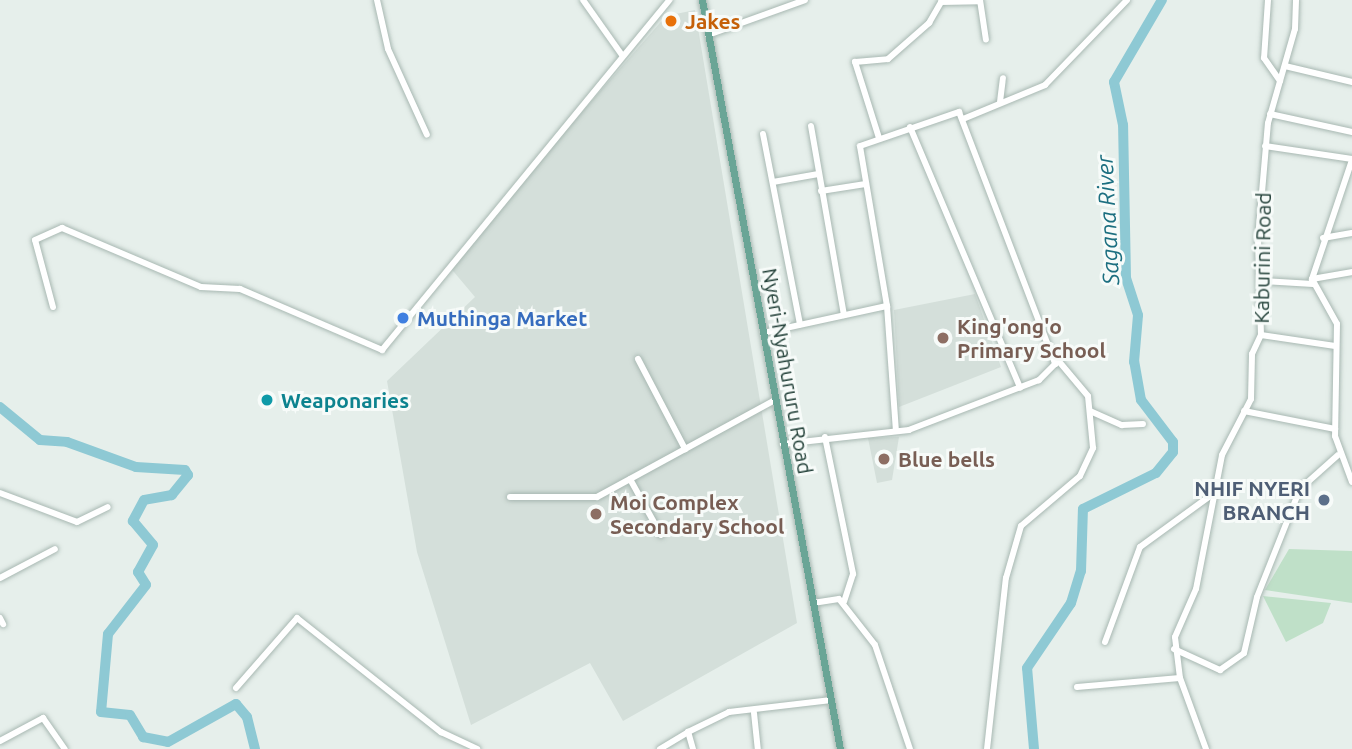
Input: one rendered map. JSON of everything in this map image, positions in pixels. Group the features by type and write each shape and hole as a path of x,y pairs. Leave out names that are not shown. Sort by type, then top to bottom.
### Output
{"main road":[{"name":"Nyeri-Nyahururu Road","path":"702,0 840,749"}],"street":[{"path":"377,0 388,50 427,135"},
{"path":"583,0 622,55"},
{"path":"52,306 35,240 62,228 201,287 240,289 382,350 622,55 670,0"},
{"path":"708,35 805,0"},
{"path":"879,138 855,62 888,59 929,23 941,2 980,0 986,40"},
{"path":"963,119 1000,102 1035,91 1062,73 1127,0"},
{"path":"1268,0 1264,58 1280,81"},
{"name":"Kaburini Road","path":"1174,649 1196,589 1210,496 1251,399 1252,354 1261,335 1263,281 1258,239 1265,146 1270,114 1285,66 1296,0"},
{"path":"1285,66 1352,82"},
{"path":"1000,102 1003,78"},
{"path":"896,431 887,306 859,150 879,138 954,111 963,119 1057,359 1084,389 1090,411 1088,468 1020,530 1006,578 986,749"},
{"path":"1270,114 1352,132"},
{"path":"811,126 844,315"},
{"path":"910,127 1020,388"},
{"path":"763,134 800,324"},
{"path":"1265,146 1352,159 1323,238 1312,282 1332,310 1338,455 1352,482"},
{"path":"773,182 818,174"},
{"path":"821,191 865,184"},
{"path":"1323,238 1352,233"},
{"path":"1263,281 1312,282 1352,272"},
{"path":"763,333 887,306"},
{"path":"1261,335 1335,346"},
{"path":"638,359 685,449"},
{"path":"783,444 825,437 896,431 1020,388 1046,376 1057,359"},
{"path":"510,497 597,497 775,400"},
{"path":"1090,411 1122,425 1143,424"},
{"path":"1244,411 1335,429"},
{"path":"825,437 853,574 844,602"},
{"path":"1174,649 1220,670 1244,653 1257,597 1300,489 1338,455"},
{"path":"629,479 660,535"},
{"path":"0,493 77,522 108,507"},
{"path":"1105,642 1140,547 1210,496"},
{"path":"0,578 55,550"},
{"path":"813,603 844,602"},
{"path":"844,602 883,659 910,749"},
{"path":"236,688 297,618 441,732 477,749"},
{"path":"1174,649 1180,678 1206,749"},
{"path":"1077,687 1180,678"},
{"path":"660,749 729,712 754,713 831,700"},
{"path":"754,713 758,749"},
{"path":"0,741 43,718 65,749"},
{"path":"688,732 693,749"}],"shaded area":[{"name":"Moi Complex Secondary School","path":"695,10 797,623 623,721 590,663 471,725 417,552 387,381 475,297 448,265 666,16"},
{"name":"King'ong'o Primary School","path":"975,294 1001,367 899,407 894,310"},
{"name":"Blue bells","path":"899,437 892,480 877,483 868,438"}],"green space":[{"path":"1289,549 1352,551 1352,603 1265,590"},
{"path":"1263,596 1331,603 1323,623 1286,642"}],"waterway":[{"name":"Sagana River","path":"1034,749 1027,668 1071,603 1081,571 1083,509 1156,473 1173,452 1173,442 1141,400 1134,362 1138,315 1126,278 1123,125 1114,82 1162,0"},
{"path":"0,407 40,440 67,442 136,467 185,470 188,475 172,495 144,500 133,521 153,545 138,572 146,585 108,634 101,712 130,715 143,737 168,742 236,704 247,717 255,749"}],"place":[{"name":"Jakes","path":"671,21"},
{"name":"Muthinga Market","path":"403,318"},
{"name":"King'ong'o Primary School","path":"943,338"},
{"name":"Weaponaries","path":"267,400"},
{"name":"Blue bells","path":"884,459"},
{"name":"NHIF NYERI BRANCH","path":"1324,500"},
{"name":"Moi Complex Secondary School","path":"596,514"}]}
